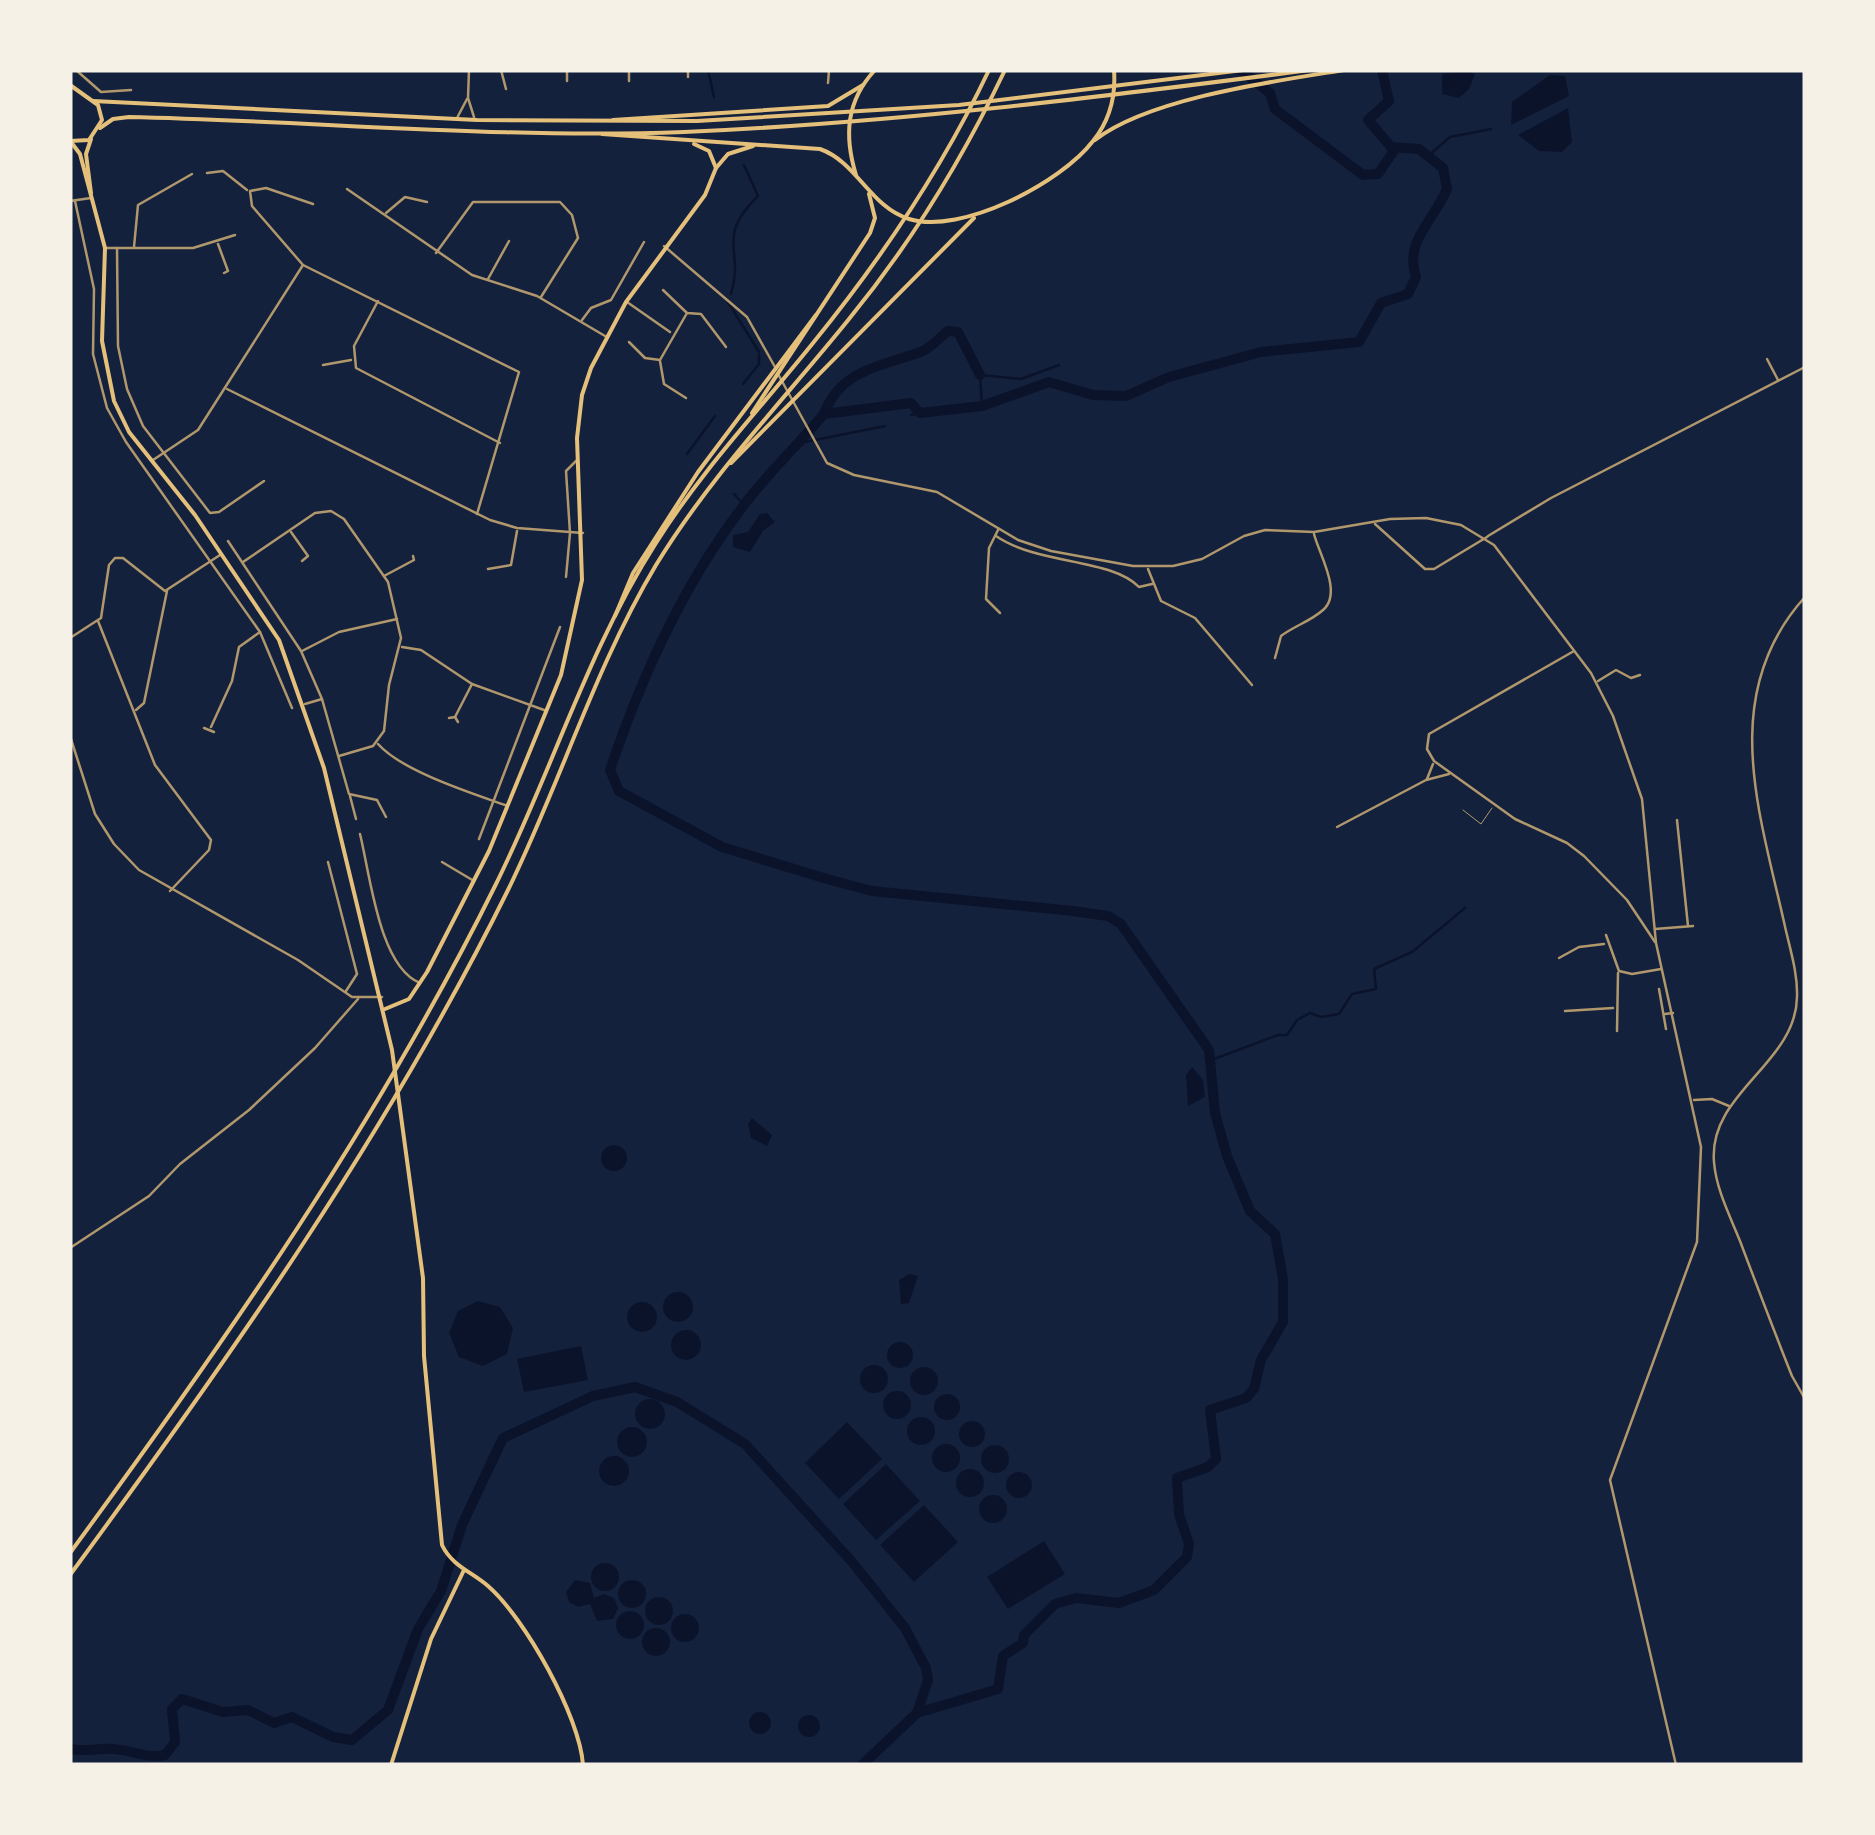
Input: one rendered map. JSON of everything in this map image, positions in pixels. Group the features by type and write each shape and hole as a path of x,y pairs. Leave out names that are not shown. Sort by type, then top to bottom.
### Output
{"main road":[{"path":"604,121 705,110 828,106 863,85 876,70"},
{"path":"613,626 617,606 647,550 698,472 776,379 787,374 925,191 989,70"},
{"path":"70,1575 170,1439 379,1128 509,888 652,572 723,469 919,226 972,138 1005,70"},
{"path":"1092,143 1112,106 1114,70"},
{"path":"93,101 477,120 842,115 1014,100 1242,70"},
{"path":"91,198 86,154 93,136 112,120 130,117 592,132 841,123 1010,109 1310,70"},
{"path":"592,132 827,152 886,208 914,220 941,222 978,215 1034,186 1127,121 1251,86 1344,70"},
{"path":"70,84 93,101 102,115 100,128"},
{"path":"858,180 848,128 863,85"},
{"path":"93,136 70,142 80,154 105,248 102,341 108,384 129,432 222,554 278,640 305,704 385,1009 423,1278 424,1356 439,1482 440,1537 454,1563 489,1586 506,1606 566,1701 578,1728 583,1765"},
{"path":"690,142 709,151 716,168"},
{"path":"385,1009 404,1002 420,983 474,881 546,711 578,612 584,533 578,461 582,395 606,336 664,246 706,195 716,168 728,154 757,144"},
{"path":"70,1553 207,1365 372,1113 496,885 638,575 696,486 746,424 873,227 874,210 867,190"},
{"path":"723,469 978,215"},
{"path":"391,1765 431,1639 464,1570"}],"street":[{"path":"76,70 95,90 131,90"},
{"path":"468,70 468,98 477,120"},
{"path":"501,70 506,90"},
{"path":"567,70 567,81"},
{"path":"629,70 629,81"},
{"path":"688,70 688,78"},
{"path":"828,83 829,70"},
{"path":"455,119 468,98"},
{"path":"207,174 222,172 250,192 259,214 303,265 517,370 520,378 477,514"},
{"path":"134,249 138,205 183,175 192,174"},
{"path":"250,192 266,188 313,204"},
{"path":"347,189 386,213 436,254 487,281 541,297 606,336"},
{"path":"91,198 73,200 94,289 92,340 102,395 126,442 260,632 292,708"},
{"path":"386,213 405,198 427,202"},
{"path":"436,254 473,202 560,202 576,224 578,238 541,297"},
{"path":"105,248 180,249 218,242 235,234"},
{"path":"218,242 228,271 224,273"},
{"path":"487,281 509,242"},
{"path":"582,322 592,308 611,300 644,242"},
{"path":"664,246 747,316 813,442 835,468 937,492 1039,549 1147,567 1202,560 1256,532 1314,532 1372,521 1436,519 1486,537 1597,682 1642,799 1656,943 1701,1147 1697,1242 1610,1480 1676,1765"},
{"path":"117,248 120,362 139,418 206,510 214,513 264,481"},
{"path":"152,461 198,430 303,265"},
{"path":"662,290 687,313 701,314 726,347"},
{"path":"352,360 356,342 378,299"},
{"path":"626,302 672,334"},
{"path":"686,398 664,384 660,360 687,313"},
{"path":"629,342 645,358 660,360"},
{"path":"1767,359 1778,381"},
{"path":"323,365 352,360"},
{"path":"352,360 367,377 500,443"},
{"path":"1372,521 1425,569 1434,568 1550,498 1805,367"},
{"path":"227,389 477,514 517,528 584,533"},
{"path":"566,577 570,533 566,471 578,461"},
{"path":"254,477 259,485"},
{"path":"243,562 320,511 334,512 344,519 384,576 397,619 400,646 389,685 384,731 377,743 339,756"},
{"path":"488,569 513,562 517,528"},
{"path":"998,528 989,548 986,599 1000,613"},
{"path":"290,531 308,556 302,561"},
{"path":"1275,658 1281,636 1328,604 1330,584 1314,532"},
{"path":"996,536 1028,555 1126,575 1139,587 1152,584"},
{"path":"228,541 301,651 322,699 356,819"},
{"path":"135,711 144,703 167,591 222,554"},
{"path":"384,576 414,560 413,556"},
{"path":"167,591 123,558 115,558 109,565 98,621 155,765 212,842 170,891"},
{"path":"1147,567 1166,606 1195,618 1252,685"},
{"path":"1805,596 1764,662 1749,731 1752,781 1796,976 1797,1004 1781,1044 1730,1106 1715,1138 1716,1175 1792,1376 1805,1399"},
{"path":"301,651 339,632 397,619"},
{"path":"70,638 98,621"},
{"path":"479,839 560,627"},
{"path":"211,727 232,681 239,647 260,632"},
{"path":"400,646 422,650 472,684 546,711"},
{"path":"1575,651 1430,734 1427,749 1434,761 1494,805 1567,842 1584,856 1627,900 1656,943"},
{"path":"1597,682 1616,670 1631,678 1640,675"},
{"path":"449,718 457,720 472,684"},
{"path":"305,704 322,699"},
{"path":"204,728 211,727"},
{"path":"211,727 214,732"},
{"path":"70,736 103,829 124,856 170,891 298,960 345,992 358,999 382,997"},
{"path":"377,743 388,753 508,806"},
{"path":"1426,780 1434,761"},
{"path":"1337,827 1426,780 1450,774"},
{"path":"349,794 377,800 386,817"},
{"path":"1654,929 1691,926 1677,820"},
{"path":"360,834 385,940 404,974 420,983"},
{"path":"328,862 357,974 345,992"},
{"path":"442,862 474,881"},
{"path":"1606,935 1619,970 1617,1031"},
{"path":"1560,958 1578,946 1607,944"},
{"path":"1619,970 1632,974 1661,969"},
{"path":"1659,989 1666,1029"},
{"path":"70,1248 150,1196 180,1164 249,1110 316,1048 358,999"},
{"path":"1565,1011 1616,1008"},
{"path":"1663,1014 1674,1013"},
{"path":"1692,1100 1712,1099 1730,1106"}],"lane":[{"path":"1464,810 1481,824 1494,805"}],"water":[{"path":"1468,70 1475,74 1469,89 1459,98 1442,94 1442,74"},
{"path":"1550,75 1565,76 1569,96 1511,125 1512,102"},
{"path":"1568,108 1572,142 1562,152 1539,151 1518,135"},
{"path":"767,513 775,522 763,531 750,552 733,547 733,535 748,532 760,514"},
{"path":"1192,1067 1203,1080 1205,1097 1188,1106 1186,1075"},
{"path":"752,1118 772,1135 767,1146 751,1138 748,1124"},
{"path":"614,1145 623,1149 627,1158 623,1167 614,1171 605,1167 601,1158 605,1149"},
{"path":"910,1274 918,1276 909,1303 901,1304 899,1280"},
{"path":"678,1292 692,1301 693,1307 684,1321 678,1322 664,1313 663,1307 672,1293"},
{"path":"478,1301 500,1307 513,1328 507,1354 483,1366 459,1357 449,1333 458,1311"},
{"path":"642,1302 653,1306 657,1317 653,1328 642,1332 631,1328 627,1317 631,1306"},
{"path":"686,1330 697,1334 701,1345 697,1356 686,1360 675,1356 671,1345 675,1334"},
{"path":"900,1342 909,1346 913,1355 909,1364 900,1368 891,1364 887,1355 891,1346"},
{"path":"581,1346 588,1380 524,1392 517,1359"},
{"path":"874,1365 884,1369 888,1379 884,1389 874,1393 864,1389 860,1379 864,1369"},
{"path":"924,1367 934,1371 938,1381 934,1391 924,1395 914,1391 910,1381 914,1371"},
{"path":"897,1391 907,1395 911,1405 907,1415 897,1419 887,1415 883,1405 887,1395"},
{"path":"947,1394 956,1398 960,1407 956,1416 947,1420 938,1416 934,1407 938,1398"},
{"path":"650,1399 661,1403 665,1414 661,1425 650,1429 639,1425 635,1414 639,1403"},
{"path":"921,1417 931,1421 935,1431 931,1441 921,1445 911,1441 907,1431 911,1421"},
{"path":"972,1421 981,1425 985,1434 981,1443 972,1447 963,1443 959,1434 963,1425"},
{"path":"847,1422 882,1459 839,1499 805,1463"},
{"path":"632,1427 643,1431 647,1442 643,1453 632,1457 621,1453 617,1442 621,1431"},
{"path":"946,1444 956,1448 960,1458 956,1468 946,1472 936,1468 932,1458 936,1448"},
{"path":"995,1445 1005,1449 1009,1459 1005,1469 995,1473 985,1469 981,1459 985,1449"},
{"path":"614,1456 625,1460 629,1471 625,1482 614,1486 603,1482 599,1471 603,1460"},
{"path":"886,1464 920,1501 876,1540 843,1504"},
{"path":"970,1469 980,1473 984,1483 980,1493 970,1497 960,1493 956,1483 960,1473"},
{"path":"1019,1472 1029,1475 1029,1495 1019,1498 1009,1495 1006,1485 1009,1475"},
{"path":"993,1495 1003,1499 1007,1509 1003,1519 993,1523 983,1519 979,1509 983,1499"},
{"path":"924,1505 958,1542 914,1582 880,1545"},
{"path":"1044,1541 1065,1574 1008,1609 987,1577"},
{"path":"605,1563 615,1567 619,1577 615,1587 605,1591 595,1587 591,1577 595,1567"},
{"path":"575,1580 590,1583 594,1598 604,1594 614,1598 618,1608 613,1619 597,1621 590,1604 578,1607 569,1602 566,1592"},
{"path":"632,1580 642,1584 646,1594 642,1604 632,1608 622,1604 618,1594 622,1584"},
{"path":"659,1597 669,1601 673,1611 669,1621 659,1625 649,1621 645,1611 649,1601"},
{"path":"630,1611 640,1615 644,1625 640,1635 630,1639 620,1635 616,1625 620,1615"},
{"path":"685,1614 695,1618 699,1628 695,1638 685,1642 675,1638 671,1628 675,1618"},
{"path":"656,1628 666,1632 670,1642 666,1652 656,1656 646,1652 642,1642 646,1632"},
{"path":"760,1712 768,1715 768,1731 760,1734 752,1731 749,1723 752,1715"},
{"path":"809,1715 817,1718 817,1734 809,1737 801,1734 798,1726 801,1718"}],"waterway":[{"path":"708,70 714,97"},
{"path":"1241,70 1270,93 1275,109 1363,175 1378,174 1395,149"},
{"path":"862,1765 917,1713 998,1689 1003,1656 1023,1643 1024,1635 1055,1604 1076,1598 1119,1603 1154,1590 1187,1557 1189,1544 1179,1514 1177,1478 1208,1467 1216,1459 1210,1410 1246,1398 1254,1389 1261,1360 1283,1322 1283,1279 1275,1234 1250,1211 1227,1156 1215,1113 1209,1050 1121,924 1108,916 872,891 827,879 722,847 619,791 610,770 650,666 702,566 753,493 824,414 911,403 920,413 982,406 1049,382 1093,395 1126,396 1169,377 1261,352 1359,342 1381,303 1408,294 1416,277 1413,264 1417,242 1447,189 1443,168 1419,149 1391,147 1368,120 1389,101 1382,70"},
{"path":"1428,156 1450,137 1491,129"},
{"path":"731,294 737,223 758,196 744,165"},
{"path":"728,302 759,352"},
{"path":"824,414 841,387 853,378 923,351 948,331 958,332 980,375"},
{"path":"743,384 759,364 759,355"},
{"path":"982,406 980,375 1021,379 1059,365"},
{"path":"911,415 920,413"},
{"path":"687,454 715,416"},
{"path":"800,443 885,426"},
{"path":"734,494 744,505"},
{"path":"1214,1059 1287,1035 1297,1020 1310,1013 1321,1017 1339,1014 1352,994 1376,989 1374,969 1412,952 1465,908"},
{"path":"70,1749 165,1755 175,1742 172,1709 182,1699 223,1712 248,1710 274,1723 292,1717 333,1737 352,1740 388,1710 418,1629 441,1591 462,1525 503,1438 593,1396 635,1387 677,1402 745,1444 853,1563 905,1628 926,1668 928,1680 917,1713"}]}
